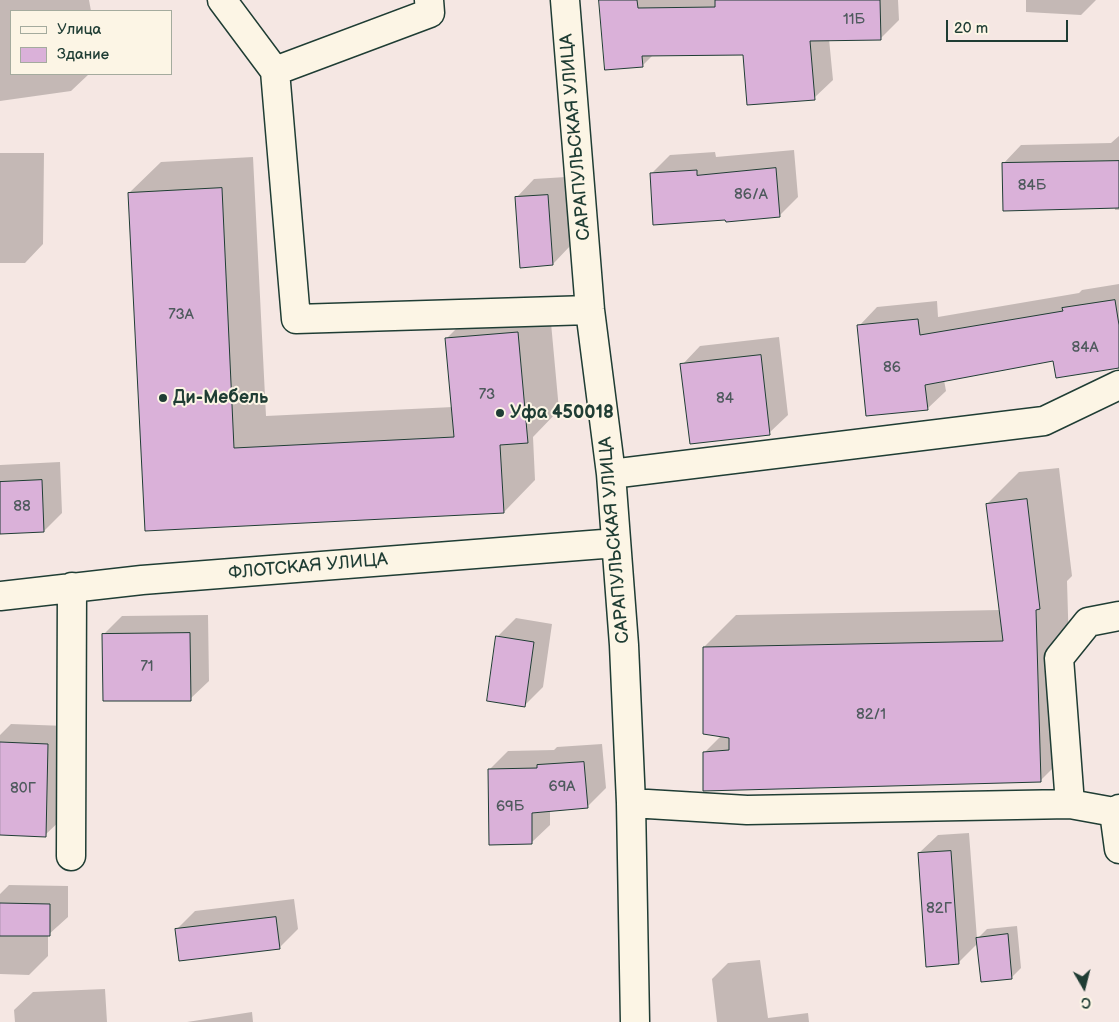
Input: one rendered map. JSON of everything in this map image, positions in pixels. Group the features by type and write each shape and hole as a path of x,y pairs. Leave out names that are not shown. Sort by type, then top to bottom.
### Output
{"street":[{"path":"222,0 275,71 296,319 590,310"},
{"path":"275,71 430,13 429,0"},
{"name":"САРАПУЛЬСКАЯ УЛИЦА","path":"564,0 590,310 611,474 624,645 631,803 635,1022"},
{"path":"611,474 1044,421 1119,385"},
{"name":"ФЛОТСКАЯ УЛИЦА","path":"0,596 72,587 616,543"},
{"path":"71,856 72,587"},
{"path":"1070,804 1059,658 1088,622 1119,616"},
{"path":"631,803 747,810 1070,804 1117,810 1119,849"}],"building":[{"path":"599,0 637,0 638,8 715,7 715,0 880,0 881,40 810,41 815,100 747,105 743,55 642,56 643,67 605,70"},
{"path":"1119,161 1119,208 1003,211 1002,163"},
{"path":"776,168 780,217 726,222 725,220 653,225 650,173 697,170 697,175"},
{"path":"222,188 234,448 454,437 445,338 518,332 528,443 500,445 504,513 145,531 128,193"},
{"path":"548,195 553,265 520,268 515,197"},
{"path":"1115,300 1119,325 1119,368 1056,378 1053,361 925,385 928,410 866,416 857,325 918,319 920,335 1063,311 1062,308"},
{"path":"761,355 770,435 690,444 680,364"},
{"path":"42,480 44,532 0,534 0,482"},
{"path":"1027,499 1040,609 1036,610 1041,782 703,791 703,752 729,750 729,738 703,734 703,647 1003,641 986,504"},
{"path":"190,633 191,701 103,701 102,634"},
{"path":"496,636 534,642 525,707 487,701"},
{"path":"0,742 48,744 46,837 0,835"},
{"path":"584,762 588,808 532,813 532,844 489,845 488,769 537,768 537,765"},
{"path":"951,851 959,964 926,967 918,853"},
{"path":"0,903 50,904 50,936 0,936"},
{"path":"276,917 280,949 179,961 175,929"},
{"path":"1008,934 1012,979 981,982 976,938"}],"place":[{"name":"Ди-Мебель","path":"163,398"},
{"name":"Уфа 450018","path":"500,413"}]}
